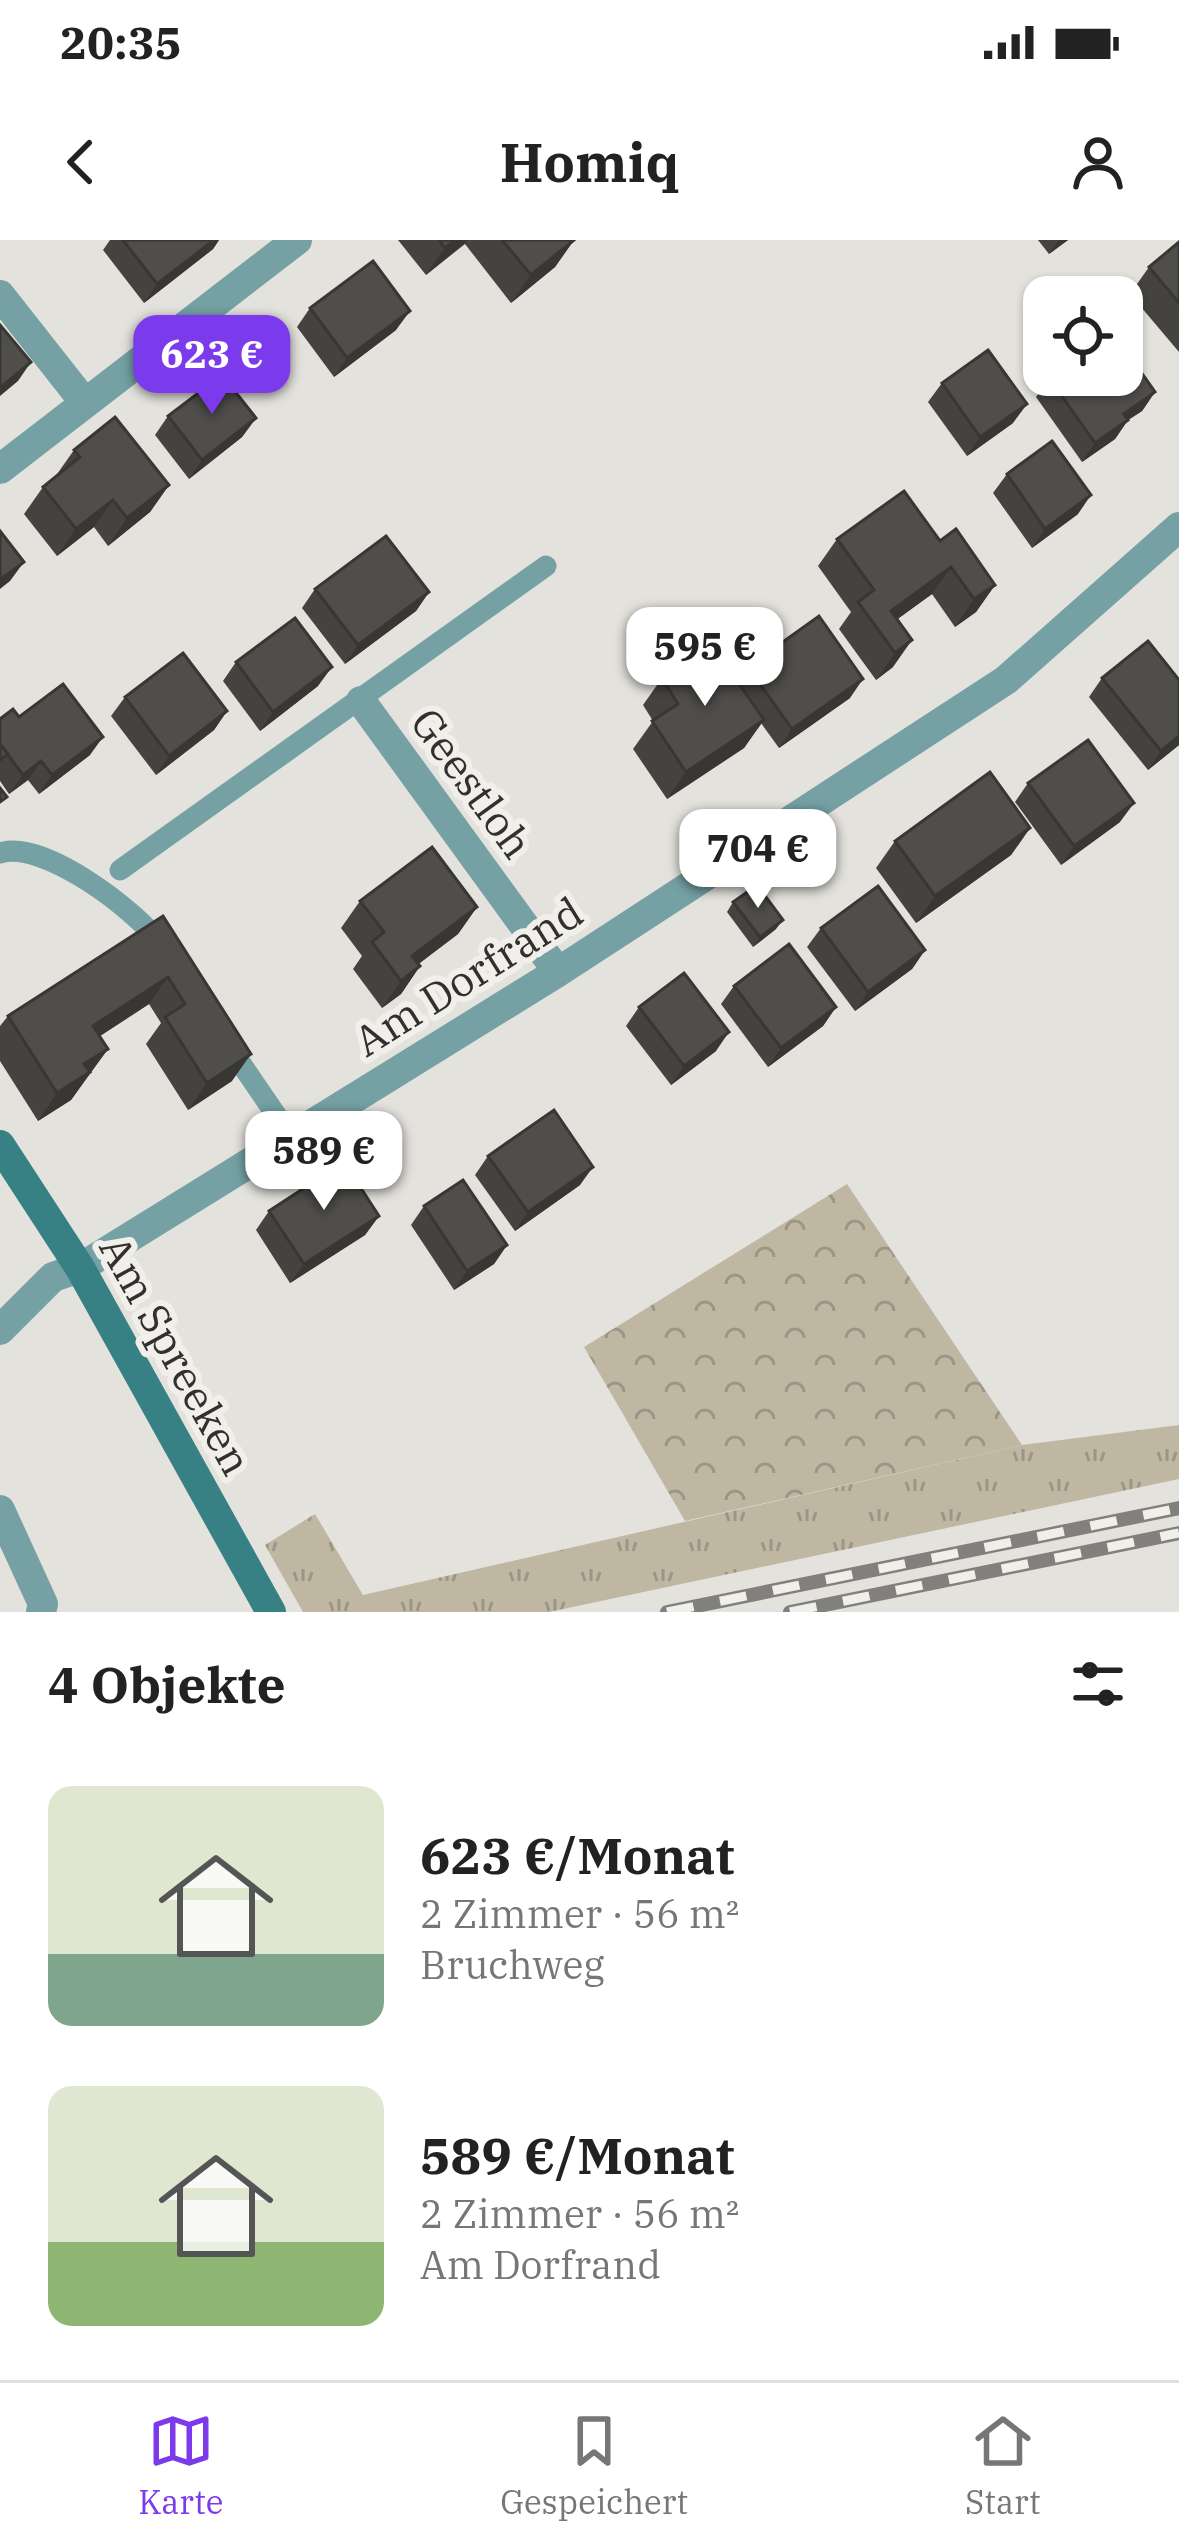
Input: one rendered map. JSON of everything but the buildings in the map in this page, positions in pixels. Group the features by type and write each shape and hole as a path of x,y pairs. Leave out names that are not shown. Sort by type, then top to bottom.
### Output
{"street":[{"path":"0,469 297,240"},
{"path":"0,295 85,403"},
{"name":"Am Dorfrand","path":"0,1330 52,1277 80,1268 558,972 1006,680 1179,527"},
{"name":"Geestloh","path":"361,701 558,972"},
{"name":"Am Spreeken","path":"0,1145 80,1268 272,1612"},
{"path":"0,1510 43,1604 41,1612"}],"lane":[{"name":"Geestloh","path":"120,870 546,566"},
{"path":"0,854 32,850 71,873 141,921 170,958"},
{"path":"211,1018 291,1137"}],"green space":[{"path":"847,1184 1022,1445 685,1521 584,1347"},
{"path":"1179,1425 1179,1479 549,1612 303,1612 265,1545 315,1514 363,1595 1022,1445"}],"railway":[{"path":"667,1612 1179,1508"},
{"path":"790,1612 1179,1533"}]}
